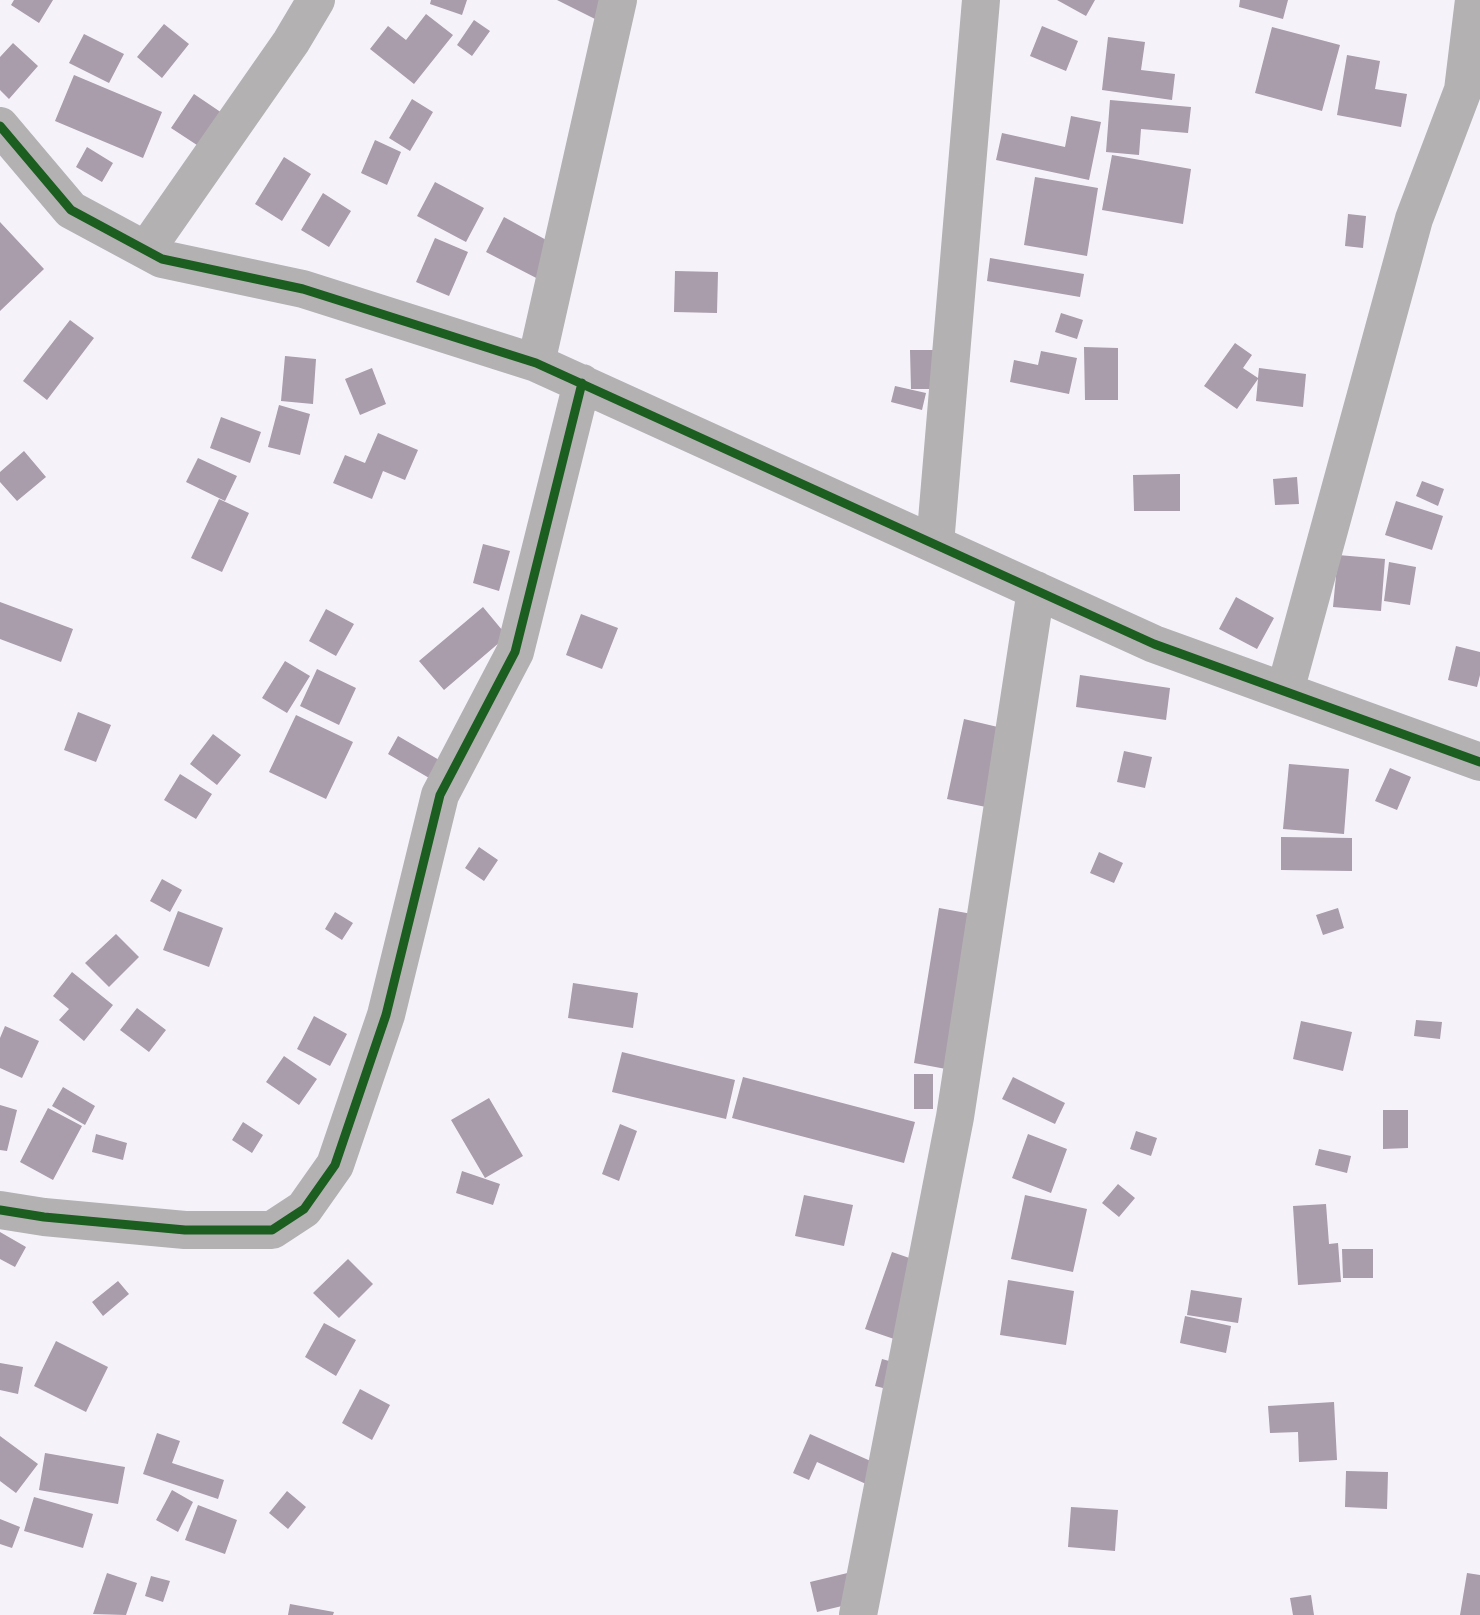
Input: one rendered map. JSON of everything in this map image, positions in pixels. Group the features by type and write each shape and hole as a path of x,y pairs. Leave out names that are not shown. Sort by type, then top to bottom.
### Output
{"street":[{"path":"146,250 291,42 316,0"},
{"path":"536,363 618,0"},
{"path":"935,544 982,0"},
{"path":"1285,691 1414,219 1463,90 1474,0"},
{"path":"0,126 71,211 162,259 303,289 536,363 1154,644 1480,762"},
{"path":"0,1210 44,1217 185,1230 272,1230 304,1209 335,1165 386,1015 440,795 514,652 582,383"},
{"path":"858,1615 955,1117 1035,590"}],"building":[{"path":"14,0 53,0 39,23 11,5"},
{"path":"431,0 467,0 462,15 430,4"},
{"path":"557,0 607,0 597,20"},
{"path":"1057,0 1095,0 1086,16"},
{"path":"1240,0 1288,0 1283,19 1239,7"},
{"path":"426,14 453,35 414,84 370,49 388,26 406,40"},
{"path":"474,20 490,31 472,56 457,45"},
{"path":"164,24 189,44 162,78 137,57"},
{"path":"1042,26 1078,41 1066,71 1030,56"},
{"path":"1272,27 1340,45 1322,111 1255,93"},
{"path":"84,34 124,54 109,83 69,63"},
{"path":"1108,37 1145,42 1141,70 1175,74 1172,100 1102,90"},
{"path":"13,43 38,66 9,99 0,90 0,57"},
{"path":"1347,55 1380,61 1375,89 1407,94 1401,127 1337,115"},
{"path":"74,75 162,112 143,158 55,121"},
{"path":"194,94 222,113 200,147 171,128"},
{"path":"412,99 433,112 410,151 389,138"},
{"path":"1110,100 1191,107 1188,133 1141,129 1139,155 1106,152"},
{"path":"1071,116 1101,122 1089,180 996,160 1002,133 1065,147"},
{"path":"375,140 401,152 387,185 361,173"},
{"path":"87,147 113,163 102,182 76,167"},
{"path":"1112,155 1191,169 1183,224 1102,210"},
{"path":"284,157 311,174 282,221 255,204"},
{"path":"1035,177 1098,188 1087,256 1024,245"},
{"path":"435,182 484,208 466,242 417,216"},
{"path":"323,193 351,211 329,247 301,230"},
{"path":"1348,214 1366,216 1363,248 1345,246"},
{"path":"504,217 561,248 544,282 486,252"},
{"path":"0,222 44,269 0,311"},
{"path":"435,238 468,252 449,296 416,282"},
{"path":"990,258 1084,274 1080,297 987,281"},
{"path":"675,271 718,272 717,313 674,312"},
{"path":"1061,313 1083,320 1077,339 1055,332"},
{"path":"70,320 94,338 47,400 23,381"},
{"path":"1235,343 1252,355 1243,368 1258,378 1259,368 1306,374 1303,407 1256,401 1258,379 1237,409 1204,386"},
{"path":"1084,347 1118,348 1118,400 1085,400"},
{"path":"910,350 943,350 943,389 911,389"},
{"path":"1041,351 1077,358 1069,394 1010,382 1014,360 1038,365"},
{"path":"285,356 316,359 313,404 281,401"},
{"path":"372,368 386,404 360,415 345,379"},
{"path":"895,386 926,393 922,410 891,402"},
{"path":"279,405 310,414 300,455 268,447"},
{"path":"221,417 261,432 250,463 210,448"},
{"path":"378,433 418,450 405,480 383,471 372,499 333,483 345,455 365,463"},
{"path":"24,451 46,477 17,501 0,482 0,472"},
{"path":"198,458 237,476 225,501 186,482"},
{"path":"1180,474 1180,511 1134,511 1133,475"},
{"path":"1297,477 1299,504 1275,505 1273,479"},
{"path":"1422,481 1444,489 1438,506 1416,496"},
{"path":"219,499 249,513 222,572 191,558"},
{"path":"1396,501 1443,516 1432,550 1385,535"},
{"path":"483,544 510,551 499,591 473,583"},
{"path":"1338,555 1385,559 1381,611 1333,607"},
{"path":"1389,562 1416,567 1410,605 1384,601"},
{"path":"1236,597 1274,618 1257,649 1219,629"},
{"path":"0,602 73,629 61,662 0,639"},
{"path":"483,607 507,636 444,690 419,661"},
{"path":"326,609 354,624 336,656 309,641"},
{"path":"581,614 618,628 602,669 566,655"},
{"path":"1456,646 1480,652 1477,687 1448,680"},
{"path":"285,661 310,676 287,713 262,698"},
{"path":"317,669 356,688 339,725 300,706"},
{"path":"1080,675 1170,688 1166,720 1076,707"},
{"path":"78,712 111,725 96,762 64,750"},
{"path":"296,715 353,742 326,799 269,772"},
{"path":"964,719 1002,728 986,807 947,799"},
{"path":"213,734 241,755 217,785 190,764"},
{"path":"398,736 446,764 436,782 388,754"},
{"path":"1124,751 1152,757 1145,788 1117,782"},
{"path":"1289,764 1349,769 1344,834 1283,829"},
{"path":"1390,768 1411,777 1397,810 1375,801"},
{"path":"180,774 212,794 196,819 164,800"},
{"path":"1281,837 1352,838 1352,871 1281,870"},
{"path":"479,847 498,860 484,881 465,868"},
{"path":"1099,852 1123,863 1114,883 1090,873"},
{"path":"162,879 182,890 170,912 150,901"},
{"path":"939,908 972,914 946,1069 914,1063"},
{"path":"1338,908 1344,928 1323,935 1316,915"},
{"path":"178,911 223,928 209,967 163,950"},
{"path":"335,912 353,923 342,940 325,929"},
{"path":"116,934 139,957 109,987 85,963"},
{"path":"72,972 113,1005 84,1041 59,1020 69,1009 53,996"},
{"path":"573,983 638,993 633,1028 568,1018"},
{"path":"137,1008 166,1030 149,1052 120,1030"},
{"path":"314,1016 347,1034 330,1066 297,1049"},
{"path":"1416,1020 1442,1022 1440,1039 1414,1036"},
{"path":"1301,1021 1352,1032 1343,1071 1293,1059"},
{"path":"5,1026 39,1041 22,1078 0,1068 0,1038"},
{"path":"622,1052 735,1080 726,1119 612,1092"},
{"path":"284,1056 317,1079 299,1105 266,1082"},
{"path":"914,1074 933,1074 933,1109 914,1109"},
{"path":"743,1077 915,1122 904,1163 732,1118"},
{"path":"1013,1077 1065,1103 1055,1124 1002,1099"},
{"path":"63,1087 95,1106 85,1125 52,1106"},
{"path":"489,1098 523,1156 485,1178 451,1120"},
{"path":"0,1105 17,1110 7,1151 0,1150"},
{"path":"48,1108 82,1126 53,1180 20,1162"},
{"path":"1383,1110 1408,1110 1408,1148 1383,1149"},
{"path":"243,1122 263,1135 252,1153 232,1140"},
{"path":"620,1124 637,1131 619,1181 602,1174"},
{"path":"1136,1131 1157,1138 1151,1156 1130,1149"},
{"path":"96,1134 127,1143 123,1160 92,1152"},
{"path":"1028,1134 1067,1149 1051,1193 1012,1178"},
{"path":"1319,1149 1351,1156 1347,1173 1315,1165"},
{"path":"462,1171 500,1184 493,1205 456,1193"},
{"path":"1118,1184 1135,1198 1119,1217 1102,1203"},
{"path":"804,1195 853,1205 844,1246 795,1236"},
{"path":"1025,1195 1087,1209 1073,1272 1011,1259"},
{"path":"1326,1204 1329,1244 1338,1243 1341,1282 1298,1285 1293,1206"},
{"path":"0,1232 26,1247 15,1267 0,1259"},
{"path":"1342,1249 1373,1249 1373,1278 1343,1278"},
{"path":"892,1252 921,1262 894,1339 865,1329"},
{"path":"348,1259 373,1284 339,1318 313,1293"},
{"path":"1008,1280 1074,1291 1066,1345 1000,1335"},
{"path":"118,1281 129,1294 103,1316 92,1302"},
{"path":"1191,1290 1242,1298 1238,1323 1187,1315"},
{"path":"1185,1316 1231,1326 1226,1353 1180,1343"},
{"path":"324,1323 356,1340 336,1376 305,1357"},
{"path":"56,1341 108,1367 86,1412 34,1386"},
{"path":"882,1359 907,1366 899,1392 875,1386"},
{"path":"0,1363 23,1367 18,1394 0,1390"},
{"path":"360,1389 390,1405 372,1440 342,1423"},
{"path":"1334,1402 1337,1460 1299,1462 1298,1432 1270,1433 1268,1406"},
{"path":"157,1433 180,1441 172,1463 224,1480 218,1499 143,1474"},
{"path":"810,1434 884,1467 875,1488 817,1462 809,1480 793,1473"},
{"path":"0,1436 38,1464 16,1493 0,1481"},
{"path":"45,1453 125,1467 118,1504 39,1490"},
{"path":"1346,1471 1388,1472 1387,1509 1345,1507"},
{"path":"172,1490 193,1502 178,1532 156,1520"},
{"path":"287,1491 306,1507 288,1529 269,1513"},
{"path":"34,1497 93,1514 83,1548 24,1531"},
{"path":"198,1505 237,1520 225,1554 185,1540"},
{"path":"1071,1507 1118,1510 1115,1551 1068,1547"},
{"path":"0,1519 20,1527 12,1548 0,1544"},
{"path":"860,1570 867,1600 817,1612 810,1582"},
{"path":"107,1573 137,1583 126,1615 93,1614"},
{"path":"1467,1573 1480,1575 1480,1615 1460,1615"},
{"path":"151,1576 170,1581 163,1602 145,1596"},
{"path":"1311,1595 1314,1615 1293,1615 1290,1598"},
{"path":"290,1604 334,1612 333,1615 288,1615"}],"cycle path":[{"path":"0,126 71,210 162,259 303,289 536,363 1154,644 1480,762"},
{"path":"0,1210 44,1217 185,1230 272,1230 304,1209 335,1165 386,1015 440,795 515,652 582,383"}]}
